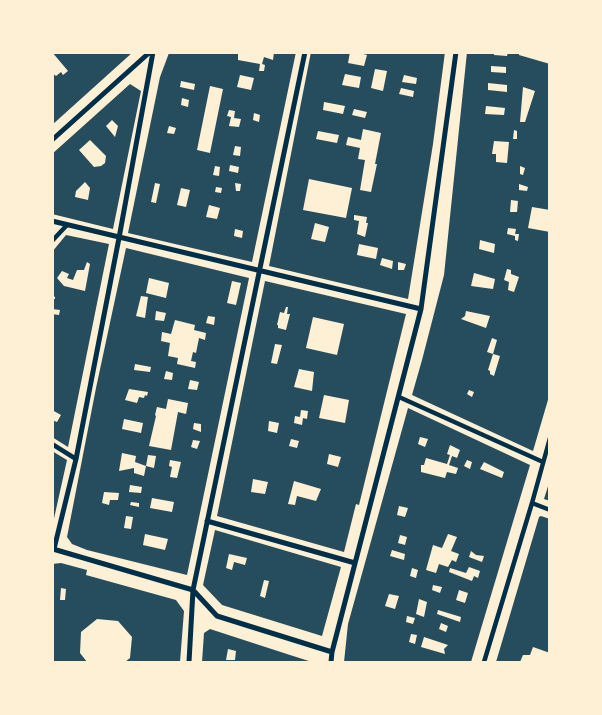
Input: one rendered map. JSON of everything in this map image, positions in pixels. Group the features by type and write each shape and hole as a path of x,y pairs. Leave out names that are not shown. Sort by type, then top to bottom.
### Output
{"street":[{"path":"52,140 152,52"},
{"path":"152,52 120,238 76,459 53,549 193,590 216,616 332,652"},
{"path":"189,662 193,590 305,52"},
{"path":"331,662 332,652 421,309 456,52"},
{"path":"52,222 421,309"},
{"path":"52,242 66,225"},
{"path":"399,398 543,462"},
{"path":"484,662 550,438"},
{"path":"52,444 76,459"},
{"path":"532,503 550,510"},
{"path":"207,521 355,563"}],"building":[{"path":"52,52 133,52 52,125 52,73 56,76 61,72 63,75 68,71"},
{"path":"238,52 238,60 260,64 259,71 264,71 265,65 262,64 264,57 273,60 274,52 296,52 252,262 128,233 160,77 169,53","holes":["240,75 254,78 251,90 237,87","181,81 195,84 194,90 180,87","210,86 223,89 210,153 197,150","182,98 189,100 188,107 181,105","229,110 235,111 234,118 241,119 239,127 229,126 231,117 227,116","254,113 260,115 259,122 253,120","169,126 176,128 174,134 167,133","235,146 241,147 240,156 233,155","230,165 239,167 238,173 229,171","215,166 220,167 219,176 213,175","155,183 160,184 156,203 151,202","235,183 241,184 240,191 236,191","216,187 222,188 221,193 215,192","181,188 190,190 186,207 177,205","209,205 220,208 217,219 206,217","235,229 243,231 242,238 234,236"]},
{"path":"311,52 350,52 348,63 364,66 367,55 356,52 445,52 433,144 408,299 269,266","holes":["375,69 387,71 383,91 371,88","345,74 361,77 359,88 342,85","404,75 417,78 416,84 402,82","401,88 414,91 413,97 399,94","324,102 345,106 343,114 323,110","354,109 367,112 365,118 352,115","363,129 381,133 371,192 360,190 365,160 358,159 360,148 346,145 348,137 361,140","318,131 339,135 337,143 316,139","309,179 352,188 346,218 303,210","354,215 367,217 366,223 368,223 365,237 357,234 359,221 354,220","315,223 329,227 325,242 311,239","359,244 378,248 376,259 357,255","382,258 393,261 392,269 380,265","398,262 406,264 404,270 398,270"]},
{"path":"467,52 494,52 494,55 507,56 508,52 519,52 519,55 550,64 550,210 532,207 528,228 550,232 550,393 533,451 412,395 444,275","holes":["491,66 506,67 506,73 491,72","488,83 507,85 507,92 488,90","523,87 535,91 525,122 520,122","486,106 505,108 504,115 485,114","514,130 517,131 517,139 513,139","494,141 509,142 507,163 496,162 496,154 492,154","520,166 525,168 523,175 520,174","519,184 528,187 527,191 519,190","511,200 518,201 517,212 510,212","508,228 516,229 515,234 519,234 518,241 515,240 515,236 507,234","480,240 495,244 494,253 479,249","507,269 511,270 511,274 519,277 514,292 508,290 509,282 504,280","474,273 495,279 493,289 471,286","466,311 490,316 486,328 461,319 465,316","492,338 497,340 493,354 487,352","493,354 500,356 494,376 488,370","469,390 474,392 472,397 467,394"]},
{"path":"130,84 141,91 113,229 52,214 52,154","holes":["112,120 118,126 115,137 106,126","90,140 106,156 105,163 94,167 79,150","85,182 90,188 88,200 75,197 76,191"]},
{"path":"66,235 109,244 68,447 52,437 52,420 57,422 61,415 52,410 52,314 59,315 60,310 52,309 52,299 55,299 55,297 52,295 52,252","holes":["87,262 90,264 85,291 64,286 57,278 62,271 69,274 67,278 73,280 77,270 84,270"]},
{"path":"126,248 249,278 187,575 87,550 72,544 67,537","holes":["149,278 169,283 166,298 146,293","232,281 241,283 236,305 227,303","141,296 148,297 145,318 136,316","156,311 166,313 164,321 155,320","208,316 215,317 214,325 206,323","175,320 195,325 194,330 206,333 205,340 199,338 196,353 193,352 191,361 196,362 195,368 177,364 178,358 168,356 170,343 161,341 162,332 171,334","135,364 151,367 150,372 134,370","166,371 173,373 172,380 164,379","190,380 199,382 197,390 188,389","129,389 148,392 144,398 139,397 137,403 125,400","168,399 188,403 186,414 178,412 171,450 149,446 157,407 166,409","124,419 143,423 141,433 122,429","194,423 201,424 201,432 193,429","193,440 200,441 197,449 191,447","122,453 136,456 135,462 146,466 144,476 134,473 134,468 119,471","148,455 156,456 154,468 146,466","170,460 181,462 177,478 170,477 172,467 169,466","130,485 142,487 141,493 129,492","104,492 119,493 118,500 110,500 109,505 102,503","152,498 174,502 172,512 150,508","131,502 139,503 139,507 130,505","126,516 133,517 131,529 124,528","145,534 168,539 165,550 143,545"]},
{"path":"265,281 406,314 359,505 356,504 344,552 217,516","holes":["286,307 288,307 287,314 290,314 286,330 278,328 280,312 284,313","313,317 344,324 337,355 306,348","275,344 282,345 277,364 271,363","299,369 314,372 312,391 294,387","324,395 349,400 345,423 319,418","301,410 308,411 307,419 303,418 302,425 294,423 295,416 300,417","269,421 279,423 277,433 268,431","291,439 299,441 297,448 289,446","329,454 341,457 338,467 327,464","253,479 268,482 265,494 251,492","294,481 321,489 316,501 297,496 295,505 288,504"]},
{"path":"408,408 530,465 471,662 344,662 348,624","holes":["420,437 428,439 425,447 418,444","450,445 460,450 457,458 452,456 449,465 458,468 456,474 447,472 445,478 421,472 421,465 424,465 426,458 447,464 450,455 447,454","467,460 472,462 470,469 464,466","484,462 504,472 502,478 480,469","399,506 408,508 405,517 397,515","448,534 457,537 451,551 459,554 456,562 452,560 448,567 439,564 436,573 426,570 433,545 442,548","400,535 407,537 405,545 398,543","392,550 405,554 404,560 390,556","471,551 476,555 484,556 482,562 469,557","469,567 480,571 478,578 474,576 472,581 449,572 450,568 466,573","412,568 418,570 416,578 410,576","433,585 442,587 440,593 432,590","459,590 468,593 465,603 456,600","389,594 399,596 395,609 385,606","419,599 427,602 424,617 416,614","438,610 461,617 460,622 437,614","407,616 415,618 413,624 406,622","441,623 448,626 446,632 439,629","411,634 417,635 415,644 409,642","424,637 448,645 444,649 445,654 421,647"]},
{"path":"52,451 67,460 53,523 52,523"},
{"path":"550,483 550,501 544,499"},
{"path":"539,517 550,519 550,653 533,647 530,655 523,655 520,662 496,662"},
{"path":"215,530 341,567 322,636 222,605 203,585","holes":["229,554 247,558 245,565 234,562 232,570 226,568","264,580 269,581 265,598 260,596"]},
{"path":"61,563 87,570 86,575 176,600 184,611 180,662 125,662 130,658 132,637 118,621 97,619 81,632 80,653 87,662 52,662 52,564","holes":["61,588 66,589 65,600 60,600"]},
{"path":"210,629 312,662 202,662 204,633","holes":["228,649 236,651 235,660 226,660"]}]}
